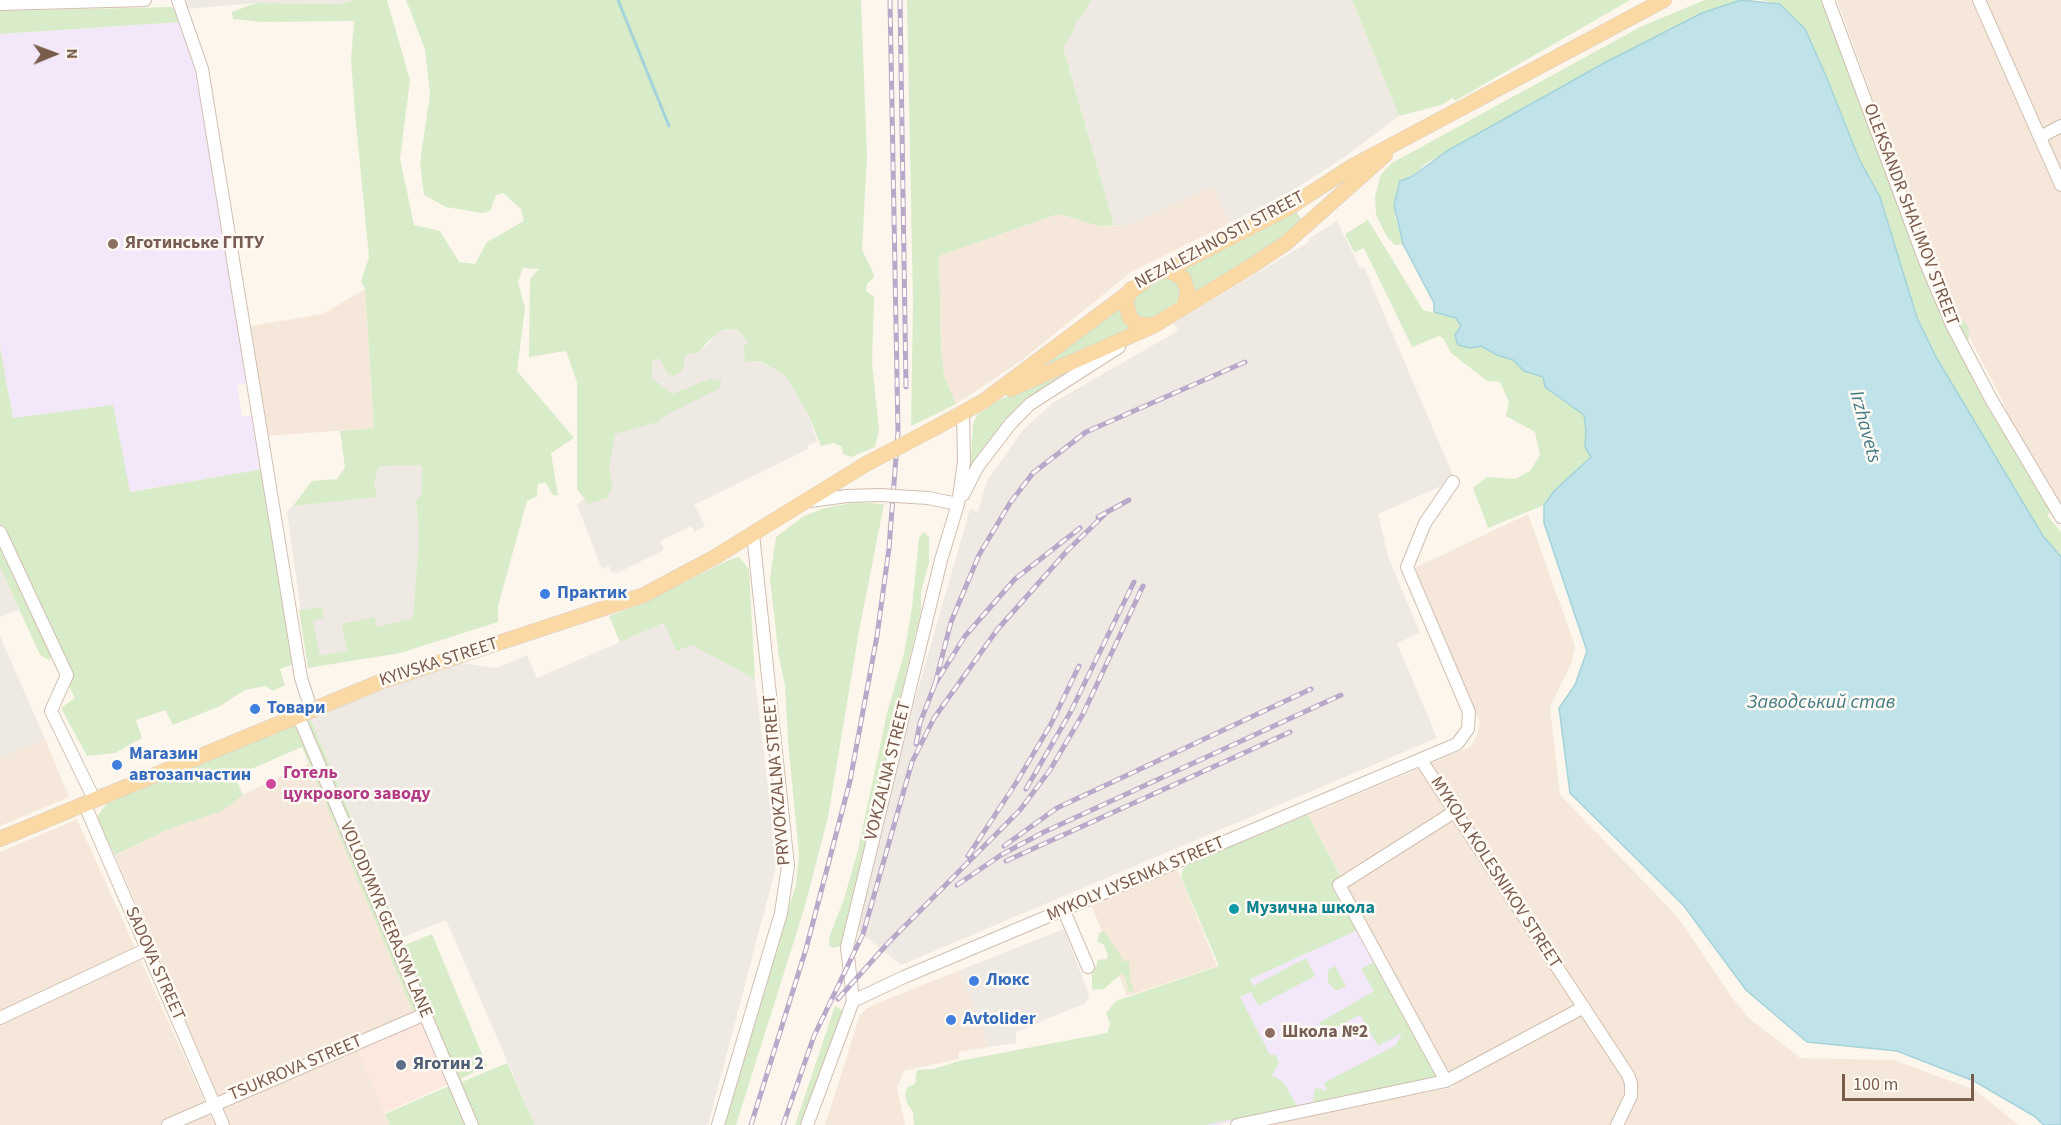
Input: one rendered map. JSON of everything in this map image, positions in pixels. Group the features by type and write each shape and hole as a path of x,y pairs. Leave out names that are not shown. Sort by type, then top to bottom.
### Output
{"main road":[{"name":"NEZALEZHNOSTI STREET","path":"984,402 1131,289 1154,274 1167,270 1288,208 1353,166 1664,0"},
{"name":"NEZALEZHNOSTI STREET","path":"866,464 984,402 1153,326 1286,243 1396,145"},
{"path":"1167,270 1184,278 1188,293 1184,306"},
{"path":"1131,289 1126,300 1129,316 1136,324 1153,326"},
{"name":"KYIVSKA STREET","path":"0,839 380,682 644,595 753,534 866,464"}],"street":[{"path":"0,4 145,0"},
{"name":"VOLODYMYR GERASYM LANE","path":"178,0 202,69 301,678 304,712 472,1125"},
{"name":"OLEKSANDR SHALIMOV STREET","path":"1828,0 1924,261 1952,325 1991,399 2061,517"},
{"path":"1979,0 2061,185"},
{"path":"2040,137 2061,126"},
{"path":"802,502 847,496 880,495 928,498 958,504 978,466 1030,404 1153,326"},
{"name":"VOKZALNA STREET","path":"807,1125 853,1001 847,947 933,594 958,504 964,462 963,413"},
{"name":"MYKOLA KOLESNIKOV STREET","path":"1453,482 1425,523 1407,567 1469,712 1468,729 1457,744 1421,760 1584,1007 1631,1083 1631,1096 1617,1125"},
{"name":"SADOVA STREET","path":"0,532 67,675 51,711 147,949 223,1125"},
{"name":"PRYVOKZALNA STREET","path":"718,1125 781,914 788,866 753,534"},
{"name":"MYKOLY LYSENKA STREET","path":"853,1001 904,977 1421,760"},
{"path":"1446,1082 1339,885 1454,812"},
{"path":"1064,911 1088,967"},
{"path":"0,1018 147,949"},
{"path":"1237,1125 1446,1082 1515,1047 1584,1007"},
{"name":"TSUKROVA STREET","path":"168,1125 425,1014"}],"shaded area":[{"path":"186,0 355,0 341,4 256,3 186,9"},
{"path":"1091,0 1352,0 1399,116 1346,156 1298,187 1230,223 1213,186 1130,225 1114,225 1063,46 1073,32 1076,21 1084,14"},
{"path":"1837,0 2061,0 2061,504 2011,427 2004,404 1934,268"},
{"name":"Яготинське ГПТУ","path":"181,22 197,71 249,383 237,385 242,416 254,416 263,469 129,492 113,405 13,418 0,347 0,34"},
{"path":"1213,186 1230,223 1131,272 1022,360 956,404 944,376 941,348 939,256 1058,214 1100,226 1130,225"},
{"path":"1337,221 1360,268 1364,267 1455,480 1378,514 1388,556 1420,633 1397,643 1437,738 901,965 856,929 906,731 970,509 978,512 987,481 1023,430 1054,402 1178,331 1173,323 1309,242 1308,239"},
{"path":"365,289 374,428 267,436 251,326 323,314"},
{"path":"736,329 748,341 745,362 759,361 786,376 809,416 817,441 807,446 808,449 694,505 705,526 695,532 691,526 660,541 664,550 617,573 612,572 609,566 602,569 577,505 609,476 594,443 652,362 660,358 684,367 684,354 698,353 721,331"},
{"path":"422,464 422,493 416,501 419,536 413,618 377,627 378,653 308,662 287,512 293,506 376,497 374,483 379,466"},
{"path":"1528,514 1575,646 1571,664 1550,707 1560,795 1677,916 1733,999 1749,1018 1800,1058 1894,1060 1975,1090 2019,1125 1260,1125 1455,1087 1308,815 1470,747 1477,736 1480,722 1415,568"},
{"path":"0,567 19,609 0,617"},
{"path":"664,623 692,645 755,679 777,863 708,1125 535,1125 446,920 403,937 309,715 460,663 496,668 527,655 537,678"},
{"path":"0,636 45,739 0,758"},
{"path":"45,739 69,797 0,826 0,758"},
{"path":"309,763 417,1021 357,1048 390,1125 230,1125 115,855 169,829 222,811 240,796"},
{"path":"77,819 215,1125 0,1125 0,852"},
{"path":"1177,868 1217,966 1127,996 1091,904"},
{"name":"Школа №2","path":"1354,922 1437,1078 1218,1125 1155,1125 1235,962"},
{"path":"1064,929 1089,995 1086,1003 1016,1032 1016,1043 989,1047 960,970"},
{"path":"960,970 989,1047 959,1052 959,1059 904,1071 897,1088 905,1125 825,1125 860,1015 867,1008"},
{"path":"423,1018 451,1083 384,1113 357,1048"}],"green space":[{"path":"355,0 387,0 410,80 400,159 414,225 440,231 459,262 475,264 487,242 524,221 521,209 503,193 496,195 490,211 483,213 446,207 424,195 420,163 430,94 425,49 406,0 861,0 867,157 862,250 874,277 867,284 866,291 874,297 872,363 879,430 875,447 851,457 843,454 842,447 834,443 821,446 809,416 786,376 760,361 745,362 744,346 748,341 736,329 723,330 708,341 698,353 685,354 684,367 673,376 667,373 660,358 652,362 652,378 672,394 712,378 713,381 721,378 720,388 662,417 658,422 615,434 609,466 613,487 607,498 588,504 577,489 577,382 566,351 529,357 530,279 539,269 523,268 518,282 525,308 517,371 574,438 551,453 558,495 553,495 545,482 538,484 537,496 527,501 498,606 498,622 400,653 308,668 299,610 322,607 324,617 313,621 320,656 347,650 342,624 374,617 377,627 413,618 419,536 416,500 422,493 422,465 379,466 374,483 377,497 293,506 312,481 337,479 345,467 340,431 374,428 365,289 361,281 369,257 351,59 354,21 261,22 233,19 232,12 256,3 341,4"},
{"path":"907,0 1091,0 1084,14 1076,21 1073,32 1063,47 1114,225 1100,226 1058,214 939,256 941,348 944,376 956,404 911,426 913,303"},
{"path":"1352,0 1630,0 1455,101 1453,98 1441,105 1399,116"},
{"path":"1705,0 1741,0 1702,13 1606,62 1425,164 1411,177 1401,181 1395,216 1403,244 1395,245 1387,237 1376,215 1375,196 1381,174 1392,163 1642,26"},
{"path":"1762,0 1835,0 1883,128 1874,134 1950,315 1964,321 1969,328 1968,349 2011,427 2058,500 2058,508 2047,515 2061,532 2061,557 2043,536 1936,357 1917,318 1880,197 1859,159 1826,76 1780,4"},
{"path":"171,7 177,11 181,22 0,34 0,11"},
{"path":"1294,207 1302,221 1282,240 1193,297 1180,268"},
{"path":"1368,220 1423,310 1456,318 1470,348 1481,345 1497,355 1513,360 1524,371 1543,377 1545,387 1584,415 1585,447 1591,457 1555,490 1544,505 1488,528 1473,488 1487,477 1515,479 1530,471 1540,455 1535,432 1506,416 1509,402 1500,382 1487,381 1451,353 1443,338 1439,336 1412,347 1364,248 1354,252 1345,234"},
{"path":"1164,276 1178,282 1182,294 1179,300 1151,319 1139,318 1133,312 1131,298"},
{"path":"1120,303 1136,329 1034,374 1092,329"},
{"path":"0,347 13,418 113,405 130,492 263,469 294,664 280,669 285,685 273,691 265,686 245,690 220,706 173,725 165,710 136,720 142,738 115,753 87,756 61,708 75,698 53,655 49,660 40,655 0,567"},
{"path":"1111,349 1033,397 970,471 973,424 977,415 997,401"},
{"path":"856,502 884,504 859,631 828,817 805,906 736,1125 719,1125 796,885 799,854 785,685 779,658 770,579 776,537 804,516 825,508"},
{"path":"924,532 929,537 929,562 921,592 921,611 841,946 833,948 829,945 830,935 844,899 858,850 887,713 904,654 912,607 919,538"},
{"path":"739,557 749,569 755,679 692,645 676,651 664,623 620,642 609,616 641,604"},
{"path":"309,715 405,945 432,934 487,1066 462,1078 462,1082 507,1063 535,1125 390,1125 385,1114 451,1085 423,1019 417,1021 302,747 235,776 243,795 222,811 169,829 115,855 96,818 111,798"},
{"path":"1308,815 1341,877 1358,930 1250,979 1253,986 1306,958 1315,976 1258,1006 1251,992 1240,997 1270,1055 1276,1055 1279,1063 1272,1075 1284,1083 1297,1106 1205,1125 914,1125 913,1112 907,1103 905,1093 908,1087 915,1084 917,1070 934,1069 959,1061 1107,1033 1110,1024 1106,1013 1116,1001 1219,966 1181,877 1183,869 1188,864"},
{"path":"1104,931 1124,961 1129,961 1130,979 1134,991 1129,992 1124,975 1121,974 1104,989 1093,990 1092,972 1097,965 1097,960 1106,959 1108,956 1104,945 1097,941 1099,933"},
{"path":"1374,962 1442,1070 1436,1080 1312,1107 1315,1088 1327,1091 1324,1083 1396,1045 1402,1033 1378,1046 1360,1015 1327,1032 1319,1023 1374,991 1361,969"},
{"path":"1335,966 1346,986 1336,991 1328,982 1328,970"},
{"path":"835,1006 843,1011 804,1125 795,1125"}],"water":[{"name":"Заводський став","path":"1741,0 1780,4 1805,29 1859,159 1880,197 1917,318 1936,357 2043,536 2061,557 2061,1125 2044,1125 2034,1116 1974,1081 1897,1051 1807,1042 1746,990 1684,906 1570,793 1559,708 1575,685 1587,651 1544,523 1544,505 1555,490 1591,457 1585,447 1584,415 1545,387 1543,377 1524,371 1513,360 1497,355 1481,346 1470,348 1458,345 1455,335 1461,326 1456,318 1434,312 1434,303 1403,244 1394,205 1400,181 1411,177 1447,151 1606,62 1702,13"}],"waterway":[{"path":"618,0 669,126"}],"railway":[{"path":"751,1125 806,949 850,781 877,636 889,548 898,432 890,0"},
{"path":"900,0 906,387"},
{"path":"935,684 951,622 979,555 1010,503 1033,473 1086,432 1245,362"},
{"path":"1098,517 1129,500"},
{"path":"783,1125 814,1036 863,934 912,762 934,718 997,630 1067,551 1106,513"},
{"path":"916,744 920,723 935,684 965,636 1015,579 1080,528"},
{"path":"1026,789 1070,713 1134,582"},
{"path":"838,999 889,942 1020,810 1050,770 1083,714 1143,586"},
{"path":"968,856 1051,724 1079,666"},
{"path":"1004,846 1057,808 1311,689"},
{"path":"957,885 1001,855 1044,832 1341,695"},
{"path":"1006,861 1290,732"}],"place":[{"name":"Яготинське ГПТУ","path":"113,244"},
{"name":"Практик","path":"545,594"},
{"name":"Товари","path":"255,709"},
{"name":"Магазин автозапчастин","path":"117,765"},
{"name":"Готель цукрового заводу","path":"271,784"},
{"name":"Музична школа","path":"1234,909"},
{"name":"Люкс","path":"974,981"},
{"name":"Avtolider","path":"951,1020"},
{"name":"Школа №2","path":"1270,1033"},
{"name":"Яготин 2","path":"401,1065"}],"water label":[{"name":"Irzhavets","path":"1864,427"}]}
